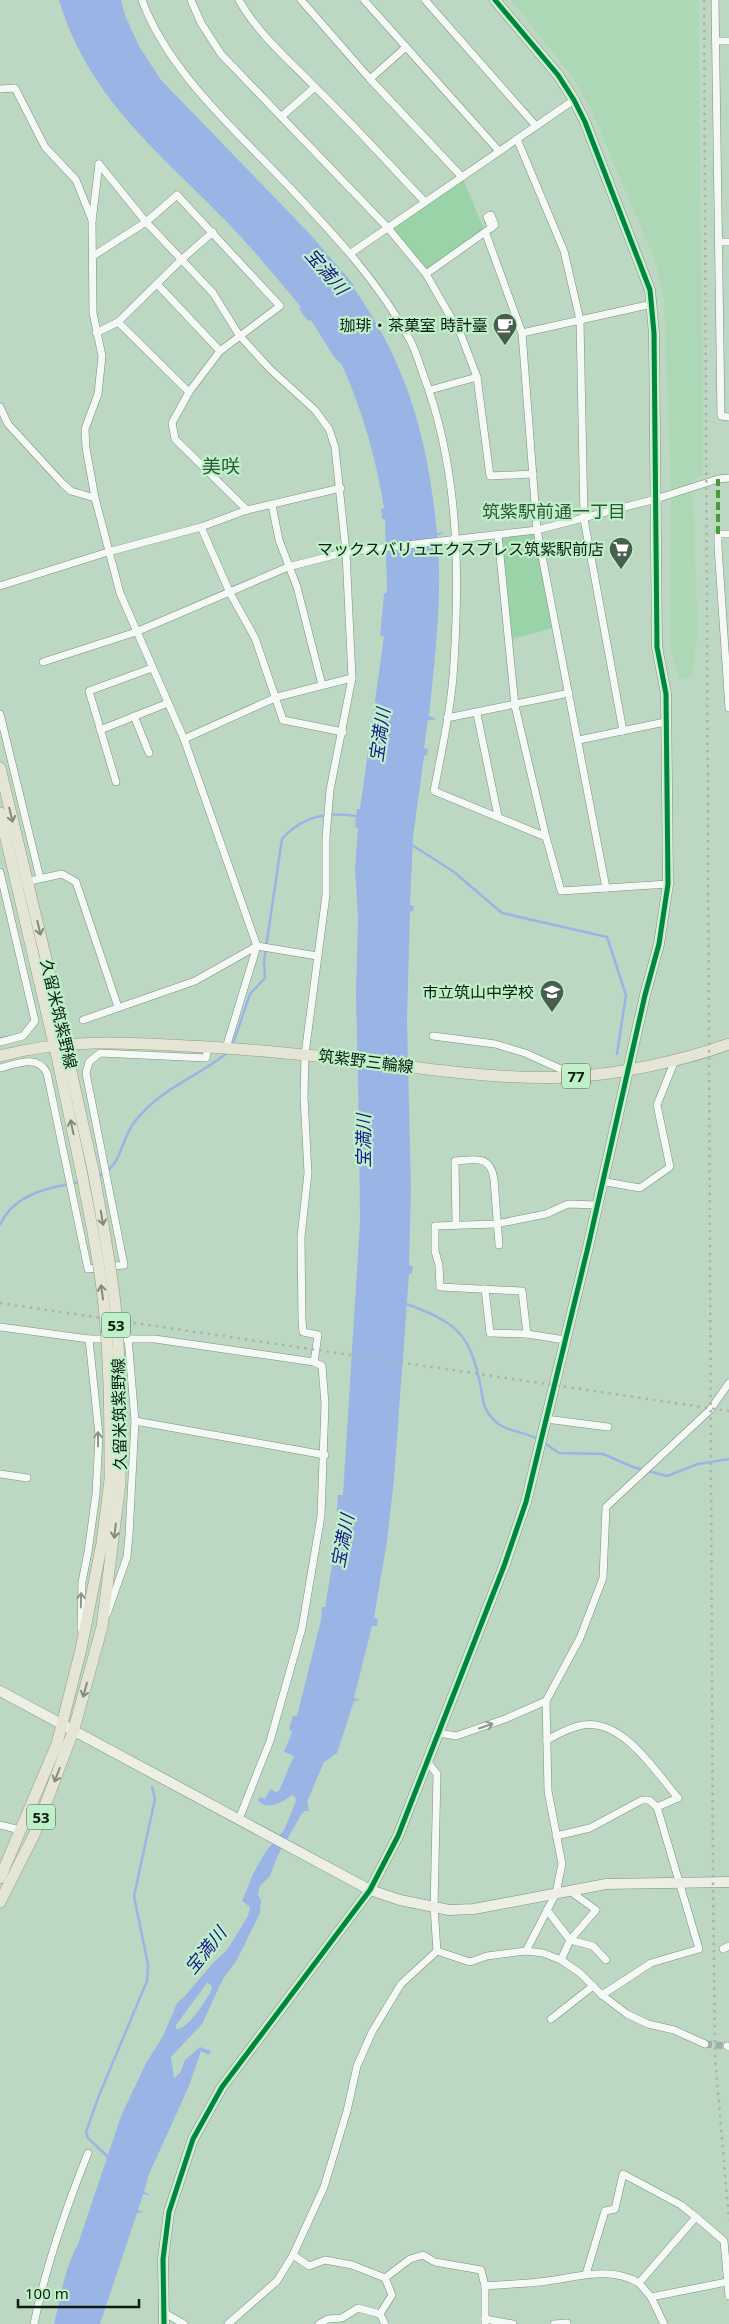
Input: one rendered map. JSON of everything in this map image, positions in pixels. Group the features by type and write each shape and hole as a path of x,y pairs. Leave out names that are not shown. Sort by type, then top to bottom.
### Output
{"main road":[{"name":"久留米筑紫野線","path":"0,768 22,882 59,1044 93,1170 108,1252 115,1306 120,1386 115,1481 102,1627 74,1730 34,1835 0,1902"},
{"name":"久留米筑紫野線","path":"0,814 22,882"},
{"name":"筑紫野三輪線","path":"0,1056 32,1047 59,1044 127,1042 305,1054 419,1068 518,1077 578,1076 628,1069 675,1060 729,1044"},
{"name":"久留米筑紫野線","path":"0,1878 57,1744 81,1649 115,1481 110,1429 104,1306 98,1255 59,1044"}],"street":[{"path":"142,0 160,40 189,81 351,253 381,291 411,342 430,390 443,434 453,540 454,664 434,791 546,837"},
{"path":"191,0 201,22 221,54 388,228 426,274 461,335 477,377 490,476 533,474"},
{"path":"239,0 248,16 265,37 315,86 425,202"},
{"path":"301,0 370,79 462,177"},
{"path":"364,0 499,151"},
{"path":"425,0 536,126"},
{"path":"164,2324 163,2259 170,2212 176,2186 199,2127 222,2087 370,1890 398,1836 504,1566 526,1502 565,1340 659,944 668,884 666,694 657,647 656,499 652,304 650,290 609,180 574,100 538,50 495,0"},
{"path":"715,0 721,416 729,417"},
{"path":"716,42 729,41"},
{"path":"370,79 406,47"},
{"path":"282,116 315,86"},
{"path":"0,88 14,88 45,147 76,180 92,220"},
{"path":"351,253 574,100"},
{"path":"517,139 564,251 580,320 584,519 622,731"},
{"path":"226,1048 257,946 242,910 184,739 120,593 95,498 85,429 98,394 102,356 93,313 92,220 99,164 146,222 212,293 239,335 270,369 315,410 329,429 335,447 341,488 346,552 352,678 343,732 330,790 326,837 326,895 305,1054 304,1096 308,1173 301,1237 302,1320 304,1332 318,1334 314,1362"},
{"path":"93,256 146,222 177,195 280,306 220,351 189,392 172,423 175,439 247,510"},
{"path":"426,274 492,228"},
{"path":"96,333 118,322 158,285 181,260 213,232"},
{"path":"486,234 522,333 537,530 606,888"},
{"path":"718,242 729,242"},
{"path":"158,285 220,351"},
{"path":"522,333 652,304"},
{"path":"118,322 189,392"},
{"path":"430,390 477,377"},
{"path":"0,407 8,424 71,491 95,498"},
{"path":"43,662 136,632 288,567 346,552 537,530 656,499 718,478 729,478"},
{"path":"0,586 108,552 201,527 247,510 341,488"},
{"path":"272,504 279,540 297,587 322,686"},
{"path":"201,527 230,593 255,638 284,720 343,732"},
{"path":"729,534 718,534 718,547 729,708"},
{"path":"498,535 515,706 546,837 561,891 668,884"},
{"path":"116,782 88,691 152,668"},
{"path":"184,739 277,697 352,678"},
{"path":"447,718 477,714 569,693"},
{"path":"100,730 168,703"},
{"path":"0,714 40,878"},
{"path":"477,714 498,816"},
{"path":"134,716 149,753"},
{"path":"578,740 666,722"},
{"path":"0,872 35,1020 23,1036 0,1042"},
{"path":"22,882 62,874 76,882 118,1007"},
{"path":"83,1020 195,982 257,946 317,956"},
{"path":"433,1036 495,1044 525,1053 578,1076"},
{"path":"0,1068 29,1061 44,1067 47,1073 88,1269 124,1265 86,1073 89,1062 100,1052 206,1058 208,1047"},
{"path":"606,1182 640,1188 670,1166 656,1105 675,1060"},
{"path":"456,1224 455,1162 481,1159 492,1170 498,1245"},
{"path":"528,1334 522,1291 440,1287 439,1265 434,1250 435,1226 496,1224 546,1214 568,1204 597,1204"},
{"path":"485,1289 490,1332 528,1334 565,1340"},
{"path":"0,1327 89,1339 155,1339 314,1362 322,1366 325,1404 325,1456 321,1516 302,1628 270,1741 243,1821"},
{"path":"102,1627 127,1557 135,1421 128,1338"},
{"path":"81,1649 82,1582 96,1494 99,1435 89,1339"},
{"path":"526,1951 556,1892 562,1864 548,1791 546,1701 580,1638 603,1578 606,1507 710,1410 729,1383"},
{"path":"546,1419 608,1427"},
{"path":"135,1421 325,1456"},
{"path":"0,1474 27,1478"},
{"path":"0,1691 370,1890 400,1900 449,1910 474,1909 606,1884 679,1881 729,1882"},
{"path":"439,1733 456,1736 505,1719 546,1701"},
{"path":"547,1740 568,1729 584,1725 600,1726 618,1732 632,1745 678,1798 657,1808"},
{"path":"428,1761 437,1774 434,1906 437,1951"},
{"path":"556,1836 590,1828 642,1800 649,1800 657,1808 699,1949 651,1963 602,1995"},
{"path":"0,1825 20,1830"},
{"path":"560,1960 570,1940 596,1910 574,1894 574,1890"},
{"path":"547,1910 570,1940 593,1946 606,1960"},
{"path":"437,1951 470,1962 487,1956 526,1951 544,1953 560,1960 580,1973 602,1995 627,2014 648,2024 674,2030 705,2044"},
{"path":"228,2324 277,2281 294,2255 324,2187 348,2111 357,2066 372,2032 401,1984 437,1951"},
{"path":"551,2020 593,1986"},
{"path":"34,2324 58,2233 88,2153"},
{"path":"586,2274 605,2211 614,2210 623,2174 681,2204 724,2241 729,2296"},
{"path":"639,2283 696,2217"},
{"path":"294,2255 309,2266 326,2260 352,2265 385,2278 392,2295 380,2314"},
{"path":"385,2278 410,2259 424,2255 435,2262 481,2270 485,2286 485,2322 513,2324"},
{"path":"485,2286 546,2281 586,2274 610,2274 633,2279 639,2283 650,2297 662,2321 654,2324"},
{"path":"650,2297 727,2282"},
{"path":"319,2324 328,2319 342,2318 358,2308 380,2314 385,2324"},
{"path":"163,2312 184,2324"},
{"path":"554,2324 567,2323"}],"shaded area":[{"path":"511,0 699,0 703,475 692,480 698,628 692,678 679,679 671,654 671,489 664,302 655,260 590,107 573,78"},
{"path":"462,177 486,234 426,274 388,228"},
{"path":"537,530 556,627 508,640 498,535"}],"water":[{"name":"宝満川","path":"59,0 121,0 125,15 139,46 161,80 309,233 354,285 353,287 388,345 412,404 428,466 437,533 443,532 443,534 437,535 439,603 429,716 435,718 434,720 428,720 424,748 428,749 427,755 424,756 413,837 410,905 414,906 413,911 410,912 407,1020 411,1189 409,1265 413,1267 412,1273 409,1274 394,1480 387,1541 374,1618 378,1619 377,1626 372,1626 354,1698 360,1700 354,1701 337,1753 324,1762 307,1802 309,1811 304,1811 301,1815 278,1855 270,1876 260,1886 258,1894 261,1901 260,1913 237,1960 223,1979 202,2024 171,2057 174,2078 180,2073 185,2060 200,2047 211,2051 209,2055 201,2051 189,2086 149,2174 144,2192 149,2194 143,2194 138,2210 144,2212 137,2213 100,2324 54,2324 66,2273 78,2244 121,2116 146,2063 163,2036 177,2003 227,1950 248,1916 250,1907 242,1901 253,1874 266,1851 284,1830 296,1801 292,1795 280,1803 270,1806 262,1804 258,1800 260,1797 265,1799 270,1789 276,1792 279,1791 294,1756 284,1752 292,1732 289,1729 293,1716 297,1716 321,1620 322,1607 325,1607 341,1512 337,1511 338,1495 343,1495 360,1221 359,1137 355,1137 355,1131 359,1130 356,993 358,916 355,869 358,828 355,827 357,809 360,809 384,636 380,636 384,594 387,592 385,519 382,519 381,509 384,508 381,489 373,453 362,418 342,365 334,357 311,320 308,321 299,309 301,307 255,252 128,121 107,95 88,66 72,35","holes":["207,1983 211,1985 212,1989 196,2014 186,2025 176,2029 176,2025"]}],"waterway":[{"path":"233,1044 250,994 265,978 264,961 282,839 298,825 317,817 327,815 360,817"},
{"path":"412,845 454,872 502,913 607,937 626,995 617,1054"},
{"path":"98,1176 106,1172 116,1161 133,1124 153,1102 227,1053"},
{"path":"0,1225 14,1205 34,1193 81,1182"},
{"path":"404,1303 436,1316 458,1331 472,1353 487,1412 498,1423 508,1429 538,1439"},
{"path":"543,1442 559,1453 603,1454 633,1467 667,1476 698,1464 729,1459"},
{"path":"109,2158 88,2138 86,2132 98,2098 147,1981 148,1965 134,1896 155,1799 152,1787"}],"tunnel":[{"path":"705,2044 727,2046"}],"railway":[{"path":"704,0 713,1881 715,2057 729,2220"},
{"path":"0,1303 729,1411"}],"marked path":[{"path":"718,479 718,534"}],"cycle path":[{"path":"164,2324 163,2259 169,2212 193,2139 222,2087 370,1890 398,1836 504,1566 526,1502 588,1247 645,995 659,944 668,884 666,694 657,647 654,333 650,290 585,122 574,100 558,75 495,0"}],"place":[{"name":"珈琲・茶菓室 時計臺","path":"505,346"},
{"name":"マックスバリュエクスプレス筑紫駅前店","path":"621,570"},
{"name":"市立筑山中学校","path":"552,1013"}],"district":[{"name":"美咲","path":"221,466"},
{"name":"筑紫駅前通一丁目","path":"554,511"}]}
